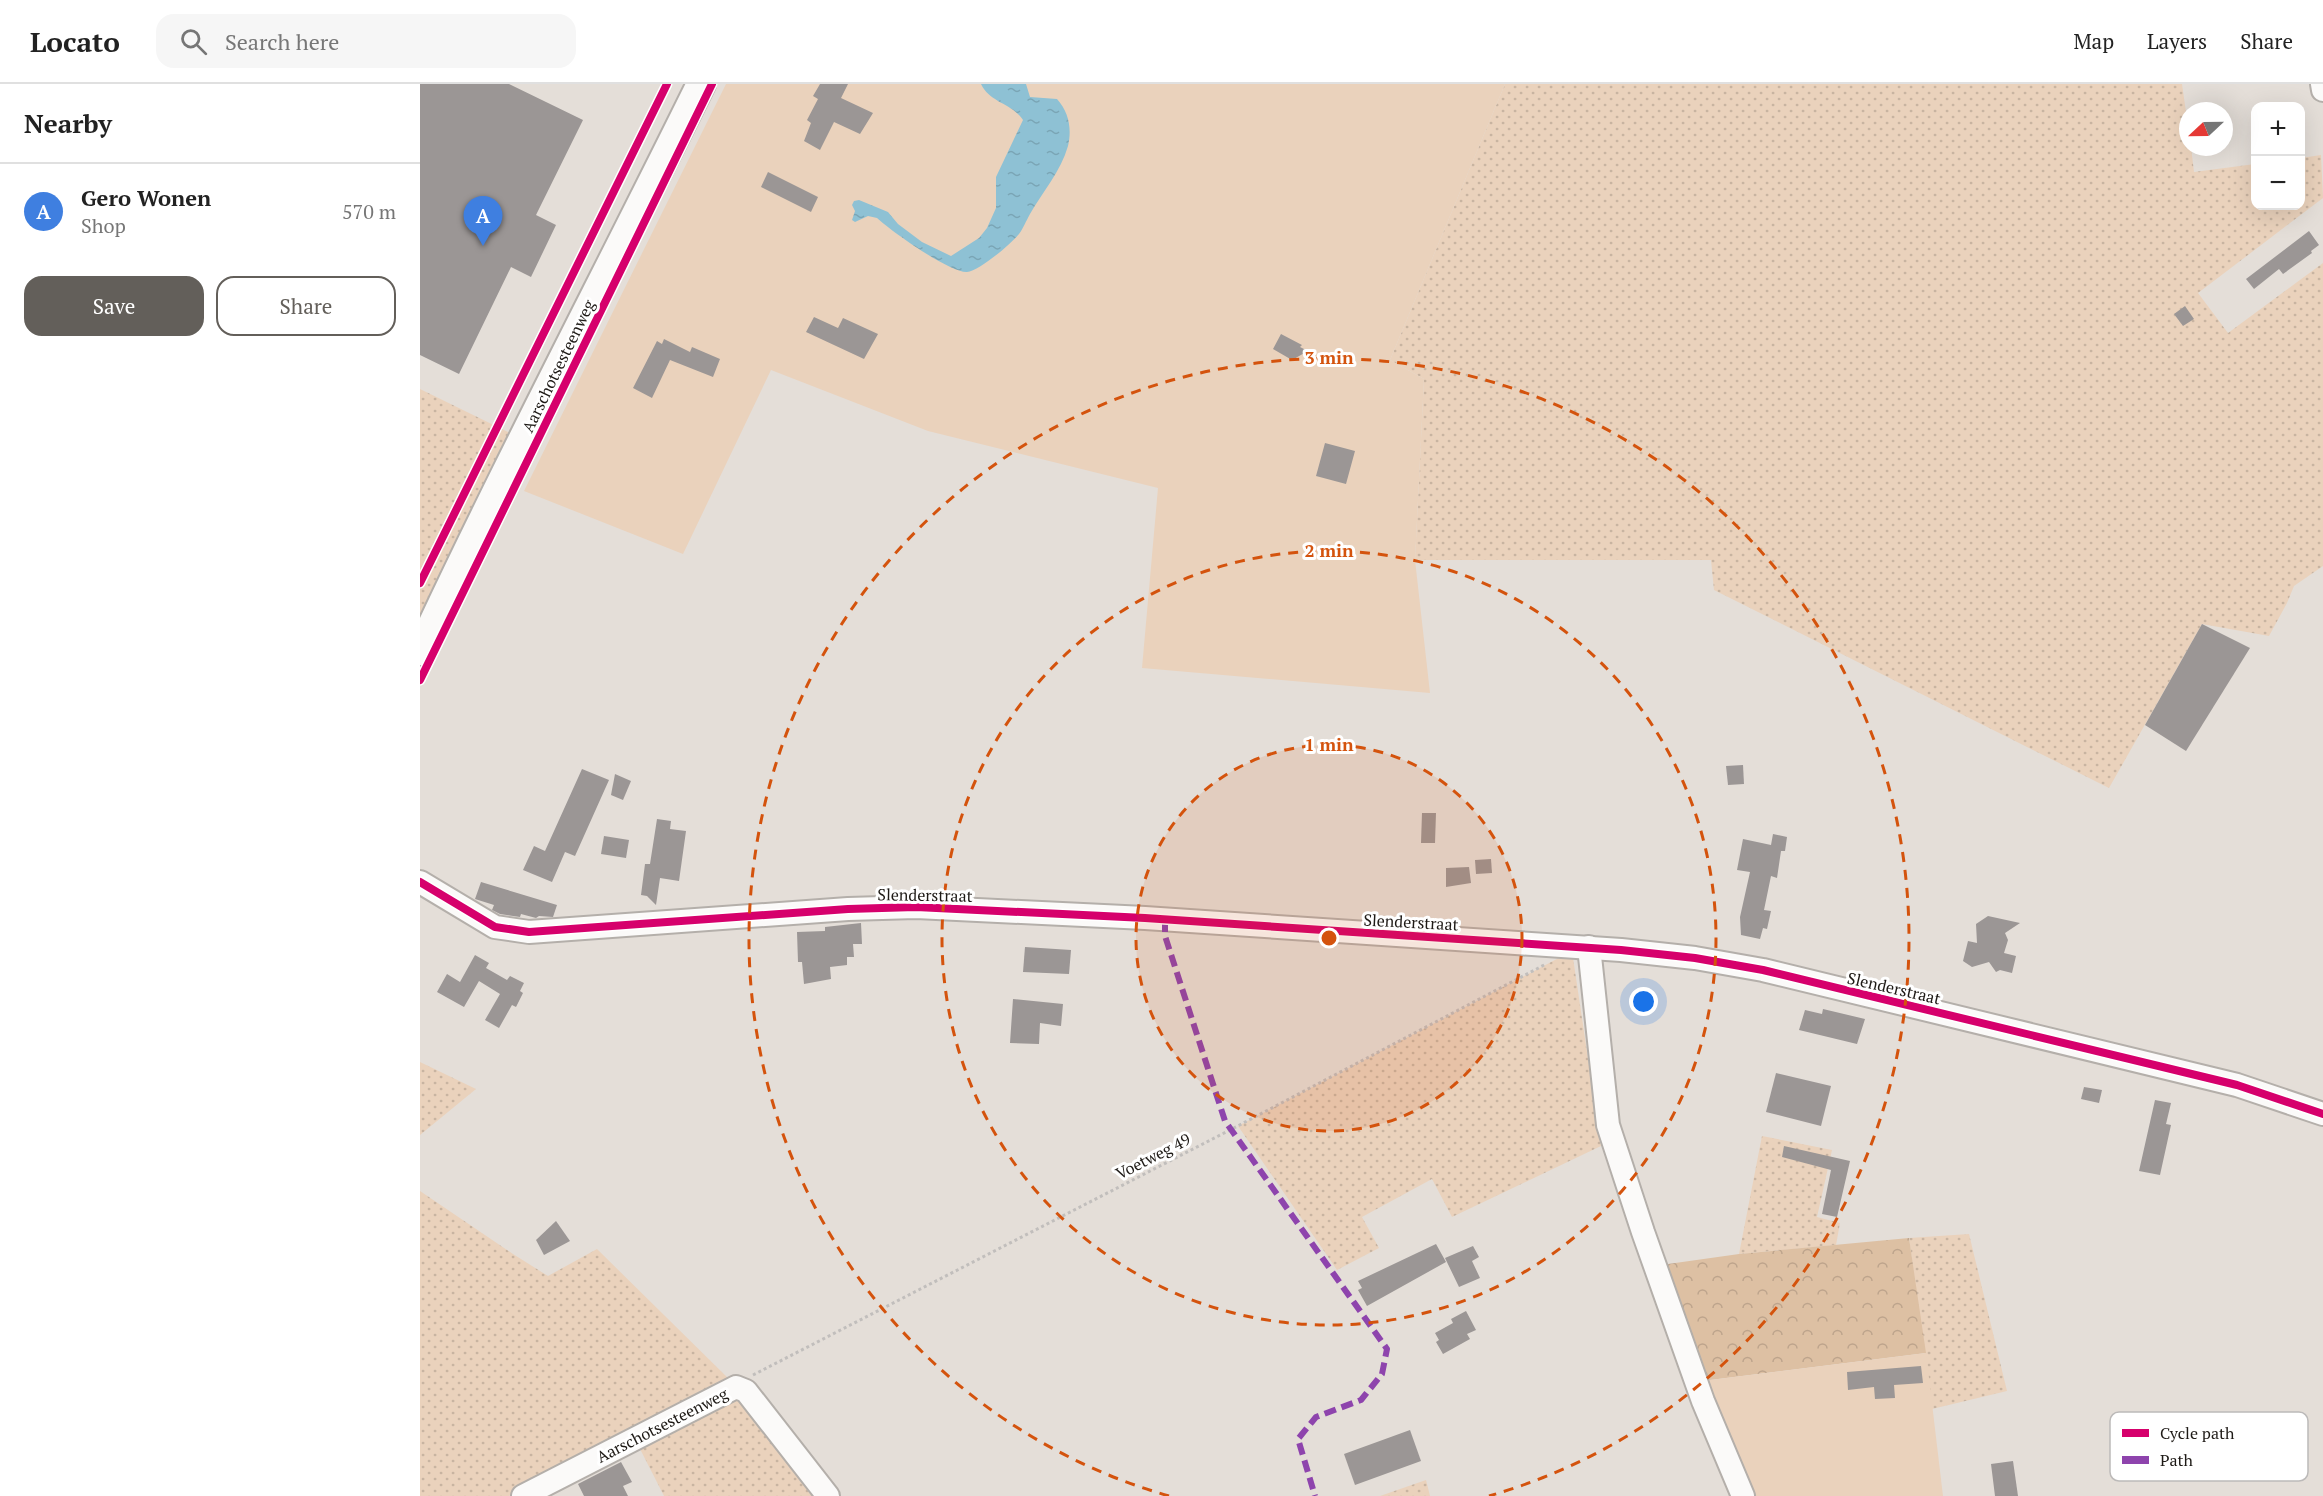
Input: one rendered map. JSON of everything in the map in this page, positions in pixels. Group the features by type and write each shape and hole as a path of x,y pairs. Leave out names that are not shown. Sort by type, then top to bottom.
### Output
{"main road":[{"name":"Aarschotsesteenweg","path":"420,612 680,84"},
{"name":"Aarschotsesteenweg","path":"420,651 464,556 584,313 701,84"}],"street":[{"path":"2322,84 2323,90"},
{"name":"Slenderstraat","path":"420,882 495,927 528,932 848,909 916,908 1044,912 1589,947 1695,958 1763,970 2237,1085 2323,1114"},
{"path":"1589,947 1608,1125 1703,1401 1743,1496"},
{"name":"Aarschotsesteenweg","path":"523,1496 736,1388 746,1390 828,1496"}],"shaded area":[{"path":"726,84 1505,84 1390,360 1424,379 1415,560 1430,693 1142,668 1158,488 928,431 771,370 683,554 524,491"},
{"path":"1505,84 2182,84 2185,102 2179,102 2179,156 2192,156 2194,172 2251,165 2251,210 2305,210 2305,157 2321,155 2323,198 2198,293 2228,333 2323,263 2323,566 2294,586 2269,636 2202,624 2109,788 1714,590 1711,560 1415,560 1424,379 1390,360"},
{"path":"420,389 510,433 420,614"},
{"path":"1572,951 1601,1146 1452,1217 1432,1179 1362,1217 1379,1248 1337,1270 1238,1126"},
{"path":"420,1062 476,1089 420,1135"},
{"path":"1762,1136 1832,1150 1817,1217 1840,1223 1836,1245 1739,1254"},
{"path":"420,1191 548,1276 597,1249 732,1382 509,1496 420,1496"},
{"path":"1969,1234 2007,1391 1932,1409 1909,1238"},
{"path":"1926,1353 1943,1496 1747,1496 1702,1381"},
{"path":"733,1394 812,1496 664,1496 637,1443"},
{"path":"1426,1480 1430,1496 1380,1496"}],"green space":[{"path":"1909,1238 1926,1353 1702,1381 1661,1265 1739,1254"}],"water":[{"path":"981,84 1026,84 1030,97 1057,99 1067,115 1070,133 1061,164 1019,234 987,262 967,272 935,259 877,218 868,216 855,222 852,220 855,211 852,205 854,201 859,200 888,212 898,224 922,242 951,256 979,238 987,228 996,208 996,177 1023,120 1013,110 990,95"}],"building":[{"path":"420,84 509,84 583,120 536,215 556,225 531,277 511,267 459,374 420,355"},
{"path":"820,84 848,84 841,98 873,113 860,134 834,122 820,150 804,141 811,123 807,120 818,99 813,96"},
{"path":"768,172 818,197 811,212 761,187"},
{"path":"2309,231 2319,245 2311,251 2312,253 2283,274 2279,269 2254,289 2246,279"},
{"path":"2185,306 2194,319 2183,326 2174,314"},
{"path":"814,317 838,328 843,318 878,334 864,359 806,332"},
{"path":"1281,334 1302,345 1300,347 1308,351 1292,360 1273,349"},
{"path":"664,339 690,352 692,347 720,359 713,377 670,360 652,398 633,388 657,341 662,344"},
{"path":"1325,443 1355,451 1346,484 1316,476"},
{"path":"2202,624 2250,648 2186,751 2145,725"},
{"path":"1743,765 1744,784 1728,785 1726,766"},
{"path":"582,769 609,780 575,856 565,852 552,882 523,870 534,846 545,851"},
{"path":"615,774 631,781 623,800 611,795"},
{"path":"1422,813 1436,813 1435,843 1421,843"},
{"path":"657,819 671,821 670,829 686,831 679,881 660,878 656,905 647,896 641,895 645,864 650,864"},
{"path":"1773,834 1787,837 1785,851 1781,851 1777,878 1771,876 1764,910 1771,911 1767,929 1763,928 1760,939 1741,935 1740,917 1750,872 1737,870 1743,839 1771,845"},
{"path":"604,836 629,840 626,858 601,854"},
{"path":"1491,859 1492,873 1476,874 1475,860"},
{"path":"1469,867 1471,883 1446,887 1446,868"},
{"path":"481,882 557,905 553,917 539,916 536,918 521,914 520,917 500,914 492,910 494,905 475,899"},
{"path":"1988,916 2020,923 2005,933 2008,940 2004,953 2016,956 2012,973 2000,970 1996,972 1989,962 1972,967 1963,961 1968,941 1977,943 1976,924"},
{"path":"861,923 862,944 853,944 854,957 847,957 847,965 830,967 831,979 804,984 802,962 798,962 797,932 825,931 825,927"},
{"path":"1025,947 1071,950 1069,974 1023,972"},
{"path":"475,955 489,963 486,968 507,980 510,976 524,983 520,991 523,993 516,1007 512,1005 499,1028 485,1020 500,994 479,981 464,1007 437,992 447,974 460,982"},
{"path":"1013,999 1063,1004 1061,1026 1040,1023 1039,1044 1010,1043"},
{"path":"1823,1009 1865,1019 1857,1044 1799,1030 1805,1010 1822,1014"},
{"path":"1776,1073 1831,1086 1821,1126 1766,1112"},
{"path":"2084,1087 2102,1090 2099,1103 2081,1099"},
{"path":"2155,1100 2171,1103 2166,1124 2171,1125 2160,1175 2139,1171"},
{"path":"1784,1146 1850,1161 1837,1217 1822,1214 1831,1170 1782,1157"},
{"path":"556,1221 570,1241 544,1255 536,1240"},
{"path":"1436,1244 1446,1262 1367,1306 1358,1290 1362,1288 1358,1281"},
{"path":"1473,1246 1479,1257 1472,1261 1480,1278 1459,1287 1445,1258"},
{"path":"1466,1311 1476,1330 1467,1334 1470,1339 1443,1354 1436,1342 1439,1340 1435,1333 1453,1323 1451,1319"},
{"path":"1921,1366 1923,1383 1894,1385 1895,1398 1875,1399 1874,1387 1848,1390 1847,1372"},
{"path":"1410,1430 1421,1461 1355,1485 1344,1454"},
{"path":"2013,1461 2018,1496 1995,1496 1991,1464"},
{"path":"621,1462 632,1482 623,1486 628,1496 584,1496 578,1484"}],"marked path":[{"path":"1165,920 1165,936 1225,1121 1387,1349 1382,1374 1361,1400 1316,1417 1298,1439 1315,1496"}],"cycle path":[{"path":"420,583 667,84"},
{"path":"420,680 712,84"},
{"path":"420,882 495,927 529,932 848,909 916,907 1145,918 1621,950 1695,958 1763,970 2237,1085 2323,1114"}],"place":[{"name":"Gero Wonen","path":"483,246"}]}
